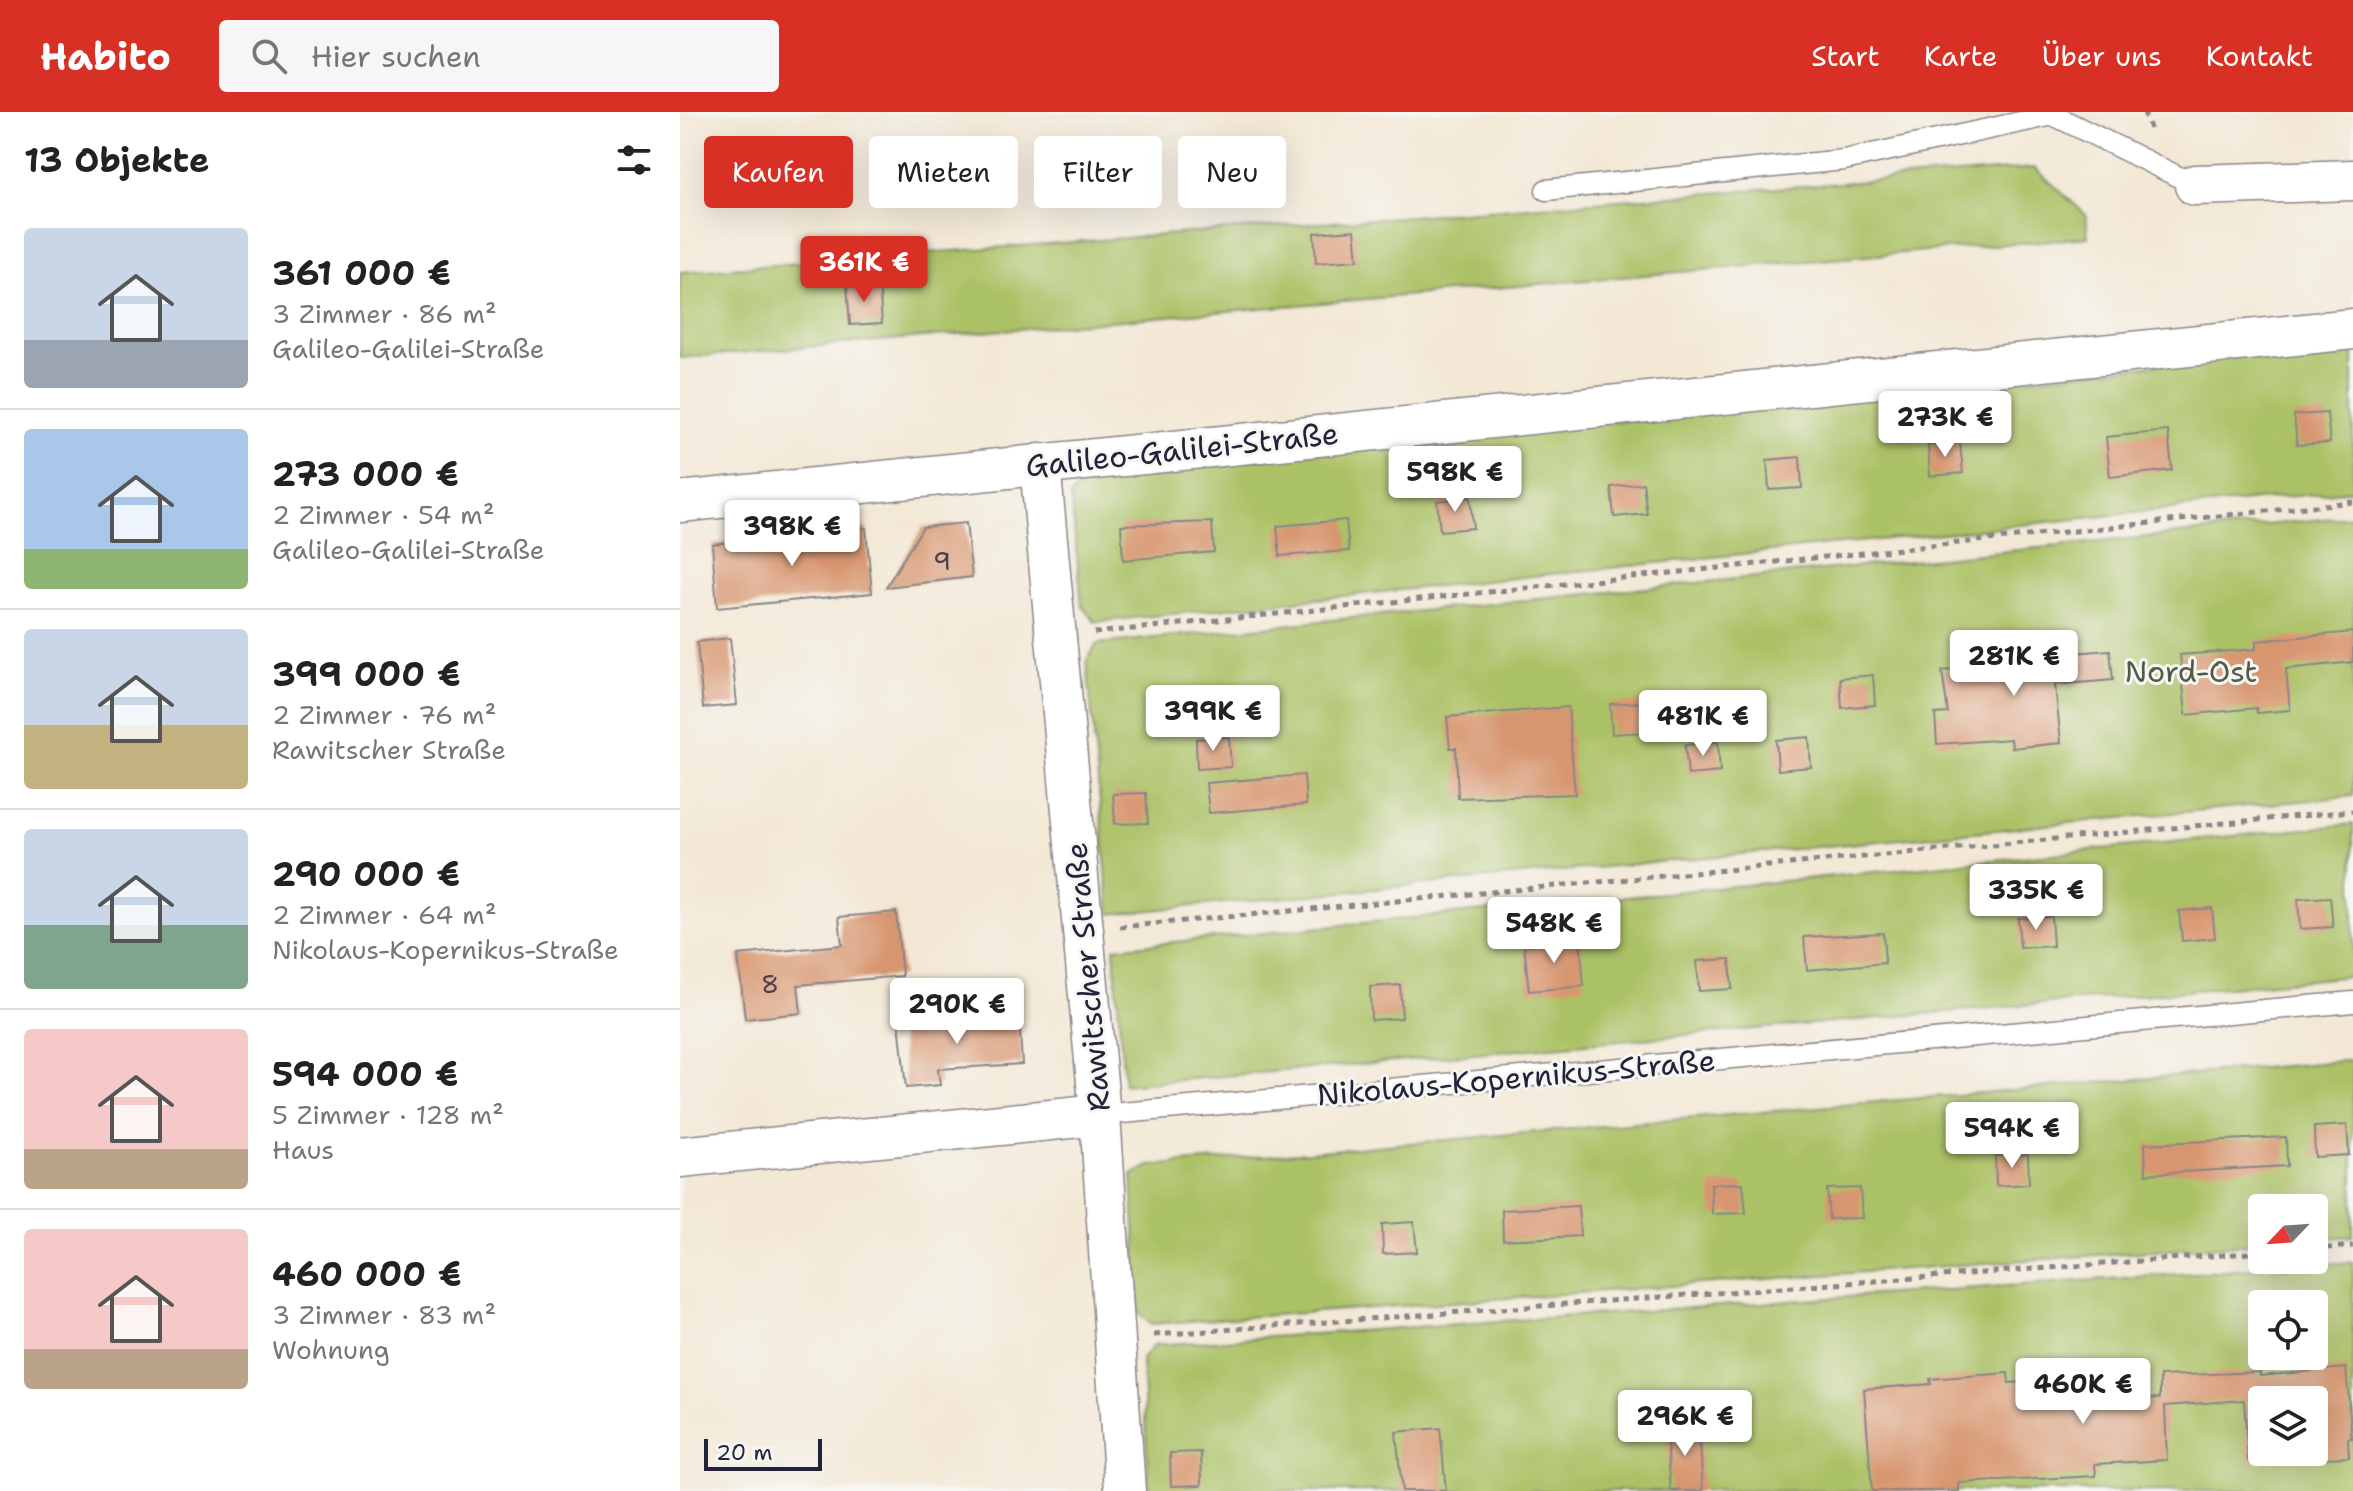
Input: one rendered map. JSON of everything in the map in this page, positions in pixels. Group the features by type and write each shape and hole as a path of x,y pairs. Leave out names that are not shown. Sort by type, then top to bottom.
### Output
{"street":[{"path":"2195,185 2353,180"},
{"name":"Galileo-Galilei-Straße","path":"680,502 2353,329"},
{"name":"Rawitscher Straße","path":"1040,464 1100,1115 1125,1491"},
{"name":"Nikolaus-Kopernikus-Straße","path":"680,1157 1100,1115"}],"lane":[{"path":"1546,190 1844,160 2050,114 2162,166 2195,185"},
{"name":"Nikolaus-Kopernikus-Straße","path":"1100,1115 2353,1002"}],"path":[{"path":"1057,636 2353,502"},
{"path":"1083,930 2353,811"},
{"path":"2328,1248 2353,1246"},
{"path":"1117,1338 2248,1253"}],"green space":[{"path":"2035,168 2086,215 2088,237 680,358 680,272"},
{"path":"2353,344 2353,490 1095,622 1082,605 1071,496 1083,477"},
{"name":"Nord-Ost","path":"2353,516 2353,796 1110,914 1087,660 1097,644"},
{"path":"2353,824 2353,976 1124,1085 1114,948"},
{"path":"2353,1060 2353,1236 2328,1238 2328,1194 2248,1194 2248,1244 1151,1324 1140,1315 1132,1175 1150,1166"},
{"path":"2353,1262 2353,1491 1149,1491 1142,1359 1154,1345 2248,1269 2248,1274 2328,1274 2328,1264"}],"building":[{"path":"1355,230 1358,260 1316,263 1314,233"},
{"path":"879,282 882,323 850,325 847,284"},
{"path":"2327,413 2330,443 2297,445 2294,415"},
{"path":"2168,431 2172,470 2110,477 2106,437"},
{"path":"1960,443 1963,473 1930,476 1928,445"},
{"path":"1800,457 1802,488 1769,490 1767,460"},
{"path":"1643,483 1647,514 1614,517 1611,487"},
{"path":"1470,497 1473,528 1440,531 1437,501"},
{"path":"1346,520 1349,551 1280,556 1277,526"},
{"path":"1212,522 1214,552 1123,560 1121,525"},
{"path":"966,523 972,577 886,587 923,527"},
{"path":"866,528 872,593 717,608 712,544"},
{"path":"2353,632 2353,662 2286,669 2290,710 2257,713 2256,708 2186,715 2180,655 2256,649 2256,641"},
{"path":"730,638 737,705 703,708 697,642"},
{"path":"2110,650 2113,680 2055,685 2061,743 2012,748 2011,739 1937,744 1935,714 1948,713 1942,671 2013,661 2012,658"},
{"path":"1873,675 1875,705 1842,708 1840,678"},
{"path":"1643,702 1644,732 1612,734 1610,704"},
{"path":"1568,707 1575,794 1458,798 1456,748 1450,748 1447,717"},
{"path":"1229,737 1231,767 1197,769 1196,739"},
{"path":"1809,737 1811,767 1778,770 1776,740"},
{"path":"1718,742 1720,772 1688,775 1685,745"},
{"path":"1304,775 1306,805 1209,813 1206,783"},
{"path":"1146,793 1148,823 1115,824 1113,794"},
{"path":"2330,897 2333,927 2300,929 2298,899"},
{"path":"2212,908 2215,938 2182,941 2179,911"},
{"path":"896,912 902,976 798,985 801,1013 745,1019 738,955 842,945 839,917"},
{"path":"2051,916 2053,946 2020,948 2018,918"},
{"path":"1883,933 1885,963 1807,970 1804,937"},
{"path":"1580,940 1584,986 1529,991 1524,945"},
{"path":"1730,959 1732,989 1699,991 1697,961"},
{"path":"1400,985 1402,1018 1371,1020 1370,987"},
{"path":"1019,1016 1022,1064 938,1069 940,1085 906,1088 899,1022"},
{"path":"2347,1125 2349,1155 2315,1157 2314,1127"},
{"path":"2286,1137 2287,1166 2146,1174 2145,1144"},
{"path":"2028,1154 2029,1184 1996,1186 1995,1156"},
{"path":"1743,1183 1746,1213 1712,1214 1711,1184"},
{"path":"1860,1188 1862,1218 1829,1219 1827,1189"},
{"path":"1578,1206 1580,1236 1503,1240 1502,1210"},
{"path":"1414,1222 1417,1252 1383,1254 1382,1224"},
{"path":"2346,1368 2352,1438 2348,1438 2349,1457 2328,1458 2328,1386 2248,1386 2248,1461 2244,1400 2165,1406 2167,1460 2095,1464 2096,1476 1959,1483 1959,1491 1872,1491 1864,1389 1931,1384 1930,1379 2008,1373 2009,1383 2091,1378 2092,1401 2160,1398 2160,1376 2260,1372 2260,1376"},
{"path":"1699,1425 1703,1491 1671,1491 1666,1427"},
{"path":"1440,1428 1446,1491 1402,1491 1396,1432"},
{"path":"1201,1452 1202,1485 1171,1486 1170,1453"}]}
